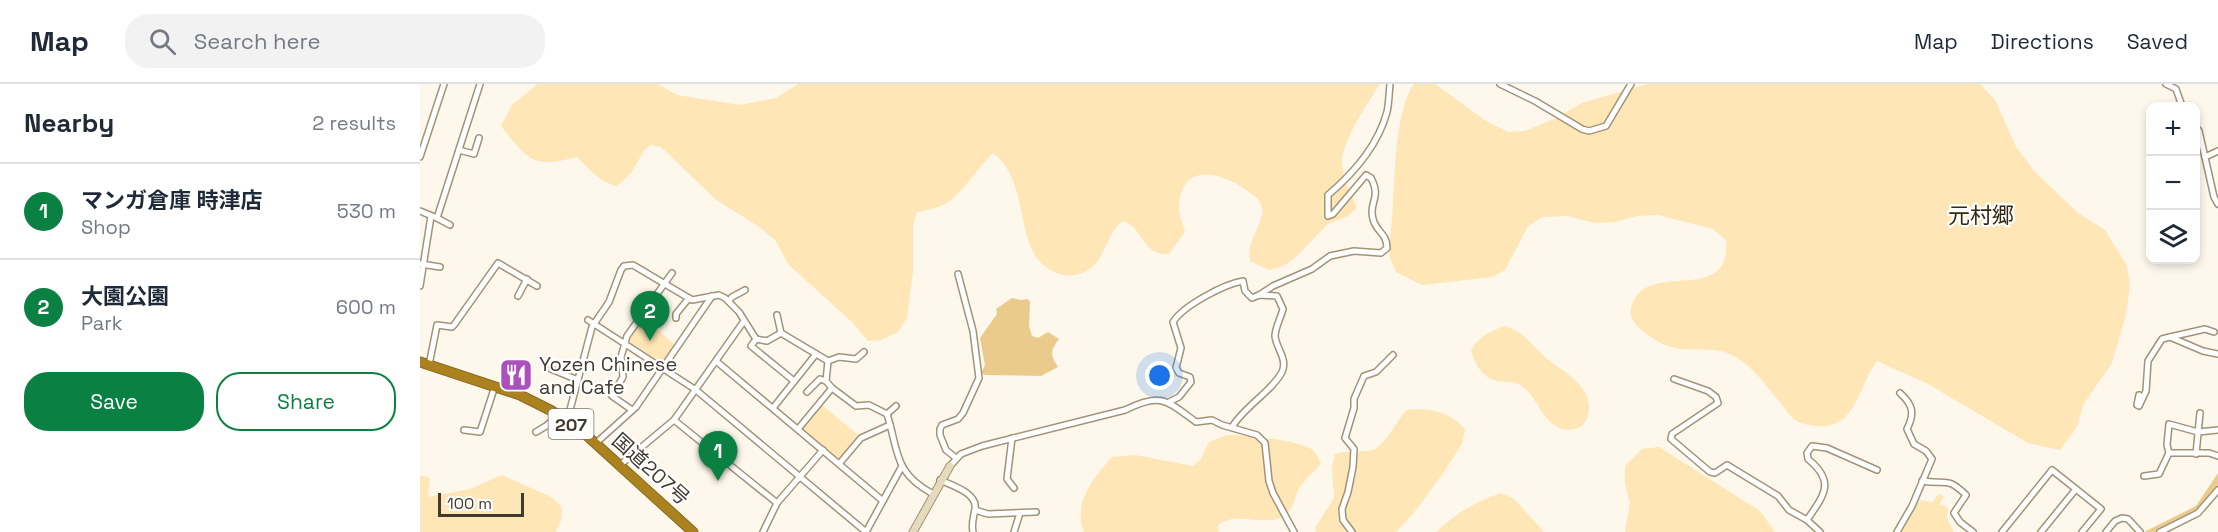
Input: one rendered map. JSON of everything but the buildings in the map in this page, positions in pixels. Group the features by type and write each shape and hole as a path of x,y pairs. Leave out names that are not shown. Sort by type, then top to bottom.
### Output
{"highway":[{"name":"国道207号","path":"424,364 520,395 558,415 596,443 693,532"}],"street":[{"path":"420,157 444,84"},
{"path":"420,286 422,264 434,217 480,84"},
{"path":"1169,402 1179,397 1191,382 1190,377 1179,373 1176,368 1180,348 1173,322 1186,308 1231,283 1243,281 1245,291 1252,298 1312,269 1330,256 1354,251 1381,253 1387,248 1387,239 1374,224 1372,218 1371,210 1377,196 1371,178 1366,175 1328,216 1328,195 1350,176 1364,158 1381,128 1387,111 1390,84"},
{"path":"1500,84 1589,131 1606,126 1631,84"},
{"path":"2166,84 2177,87 2181,102"},
{"path":"2200,135 2214,197 2218,204"},
{"path":"459,150 474,154 479,138"},
{"path":"2205,157 2218,151"},
{"path":"420,211 450,225"},
{"path":"424,364 437,325 450,327 454,325 498,263 537,286"},
{"path":"422,264 440,267"},
{"path":"567,421 592,327 609,302 624,266 637,266 688,298 695,300 719,296 729,301 756,339 767,341 781,333"},
{"path":"632,410 612,396 622,377 621,357 627,336 672,273"},
{"path":"956,458 946,450 940,429 942,425 958,419 963,413 979,378 974,331 958,274"},
{"path":"518,296 527,279"},
{"path":"729,301 745,290"},
{"path":"1232,427 1283,370 1281,352 1275,335 1283,309 1277,296 1259,295"},
{"path":"596,443 632,410 664,368 712,296"},
{"path":"676,318 676,314 688,298"},
{"path":"777,315 781,333 828,361"},
{"path":"588,320 696,390 866,532 902,466"},
{"path":"619,466 674,420 744,321"},
{"path":"2139,395 2139,406 2146,391 2148,361 2162,339 2205,329 2214,332"},
{"path":"2170,337 2203,351 2218,354"},
{"path":"756,339 751,346 794,381"},
{"path":"828,361 839,357 856,359 864,352"},
{"path":"773,408 816,354"},
{"path":"1352,532 1343,520 1342,509 1353,467 1354,449 1345,438 1354,408 1354,399 1364,376 1376,372 1393,355"},
{"path":"716,361 883,501"},
{"path":"826,381 828,361"},
{"path":"551,369 578,380"},
{"path":"807,392 820,379 826,381 856,406 869,405 887,414 902,466 919,486 933,494"},
{"path":"1674,379 1708,391 1716,397 1718,403 1672,434 1671,439 1710,472 1715,473 1727,465 1778,496 1789,510 1808,520 1820,532"},
{"path":"464,430 480,432 495,386"},
{"path":"798,429 832,388"},
{"path":"1897,532 1912,506 1932,459 1926,451 1914,444 1908,429 1913,416 1910,403 1900,393"},
{"path":"913,532 940,480 956,458 970,450 1125,411 1139,403 1155,399 1169,402 1196,422 1212,420 1257,435 1265,443 1269,481 1294,532"},
{"path":"887,414 896,406"},
{"path":"2196,454 2200,413"},
{"path":"536,432 558,415"},
{"path":"674,420 777,503"},
{"path":"2145,476 2159,474 2169,453 2167,445 2169,424 2198,432 2218,430"},
{"path":"839,464 861,438 890,425"},
{"path":"1012,438 1007,479 1014,488"},
{"path":"1808,520 1825,493 1824,480 1819,468 1808,459 1807,453 1812,446 1827,448 1877,470"},
{"path":"763,532 777,503 823,450"},
{"path":"2169,453 2209,453 2218,456"},
{"path":"2002,532 2052,470 2101,509 2082,532"},
{"path":"940,480 974,500 972,532"},
{"path":"1922,482 1956,484 1966,495 1954,513 1960,522 1973,532"},
{"path":"2042,532 2076,489"},
{"path":"2160,532 2198,513 2218,490"},
{"path":"975,510 988,514 1036,512"},
{"path":"1014,532 1020,513"},
{"path":"2106,532 2122,518 2128,519 2140,532"}],"shaded area":[{"path":"538,84 658,84 677,95 740,105 776,98 798,84 1380,84 1356,122 1343,153 1344,174 1357,208 1348,216 1328,224 1293,260 1281,267 1269,270 1250,261 1251,243 1262,215 1261,204 1257,199 1230,181 1220,177 1201,175 1186,183 1181,192 1179,208 1185,232 1169,254 1153,250 1130,224 1123,221 1113,232 1099,259 1089,269 1073,275 1056,273 1042,264 1032,250 1015,186 1003,162 993,153 948,202 917,212 913,225 913,272 907,318 898,332 881,340 868,341 853,323 788,264 776,241 758,226 715,199 661,147 650,145 641,155 629,176 616,186 600,178 577,157 550,162 532,159 525,154 501,126 512,105"},
{"path":"1414,84 1435,84 1486,121 1508,132 1525,131 1554,119 1582,103 1647,84 1980,84 1995,100 2016,147 2035,172 2078,213 2105,230 2127,266 2130,284 2128,300 2112,363 2083,405 2077,427 2060,450 2028,443 1928,384 1877,361 1852,409 1845,417 1826,426 1814,426 1791,417 1758,376 1736,357 1720,351 1668,346 1648,335 1635,324 1631,315 1632,306 1635,298 1646,288 1660,283 1705,277 1717,271 1724,259 1726,240 1713,229 1658,215 1594,223 1568,216 1543,217 1528,226 1505,270 1492,277 1422,285 1396,272 1390,258 1389,245 1401,118 1406,99"},
{"path":"1012,298 1028,299 1030,302 1029,326 1032,336 1038,338 1048,332 1059,339 1052,353 1058,367 1041,376 981,373 985,365 980,338 997,314 996,309"},
{"path":"643,317 675,345 664,361 661,362 631,343 629,338"},
{"path":"1504,326 1517,331 1581,386 1588,400 1589,409 1582,426 1571,430 1559,428 1548,420 1523,387 1491,379 1480,369 1471,351 1473,346 1484,336"},
{"path":"822,405 858,435 839,459 802,428"},
{"path":"1420,409 1445,414 1465,429 1462,444 1416,510 1396,532 1316,532 1315,528 1334,498 1332,467 1335,454 1377,448 1406,410"},
{"path":"1227,435 1296,443 1314,451 1321,463 1300,487 1288,513 1272,520 1233,519 1225,521 1217,526 1219,532 1084,532 1081,522 1083,501 1092,482 1112,457 1135,455 1193,466 1201,459 1209,442"},
{"path":"1659,447 1760,511 1775,532 1625,532 1630,503 1625,484 1625,466 1642,449"},
{"path":"2218,473 2218,486 2203,506 2157,532 2144,532 2196,506"},
{"path":"420,475 430,478 428,497 470,489 502,475 551,497 561,506 562,518 556,532 420,532"},
{"path":"1501,493 1514,499 1544,532 1436,532 1466,509"},
{"path":"1938,494 1944,496 1940,504 1948,507 1947,518 1954,532 1902,532 1919,500 1933,502"}],"place":[{"name":"大園公園","path":"650,341"},
{"name":"Yozen Chinese and Cafe","path":"516,375"},
{"name":"マンガ倉庫 時津店","path":"718,481"}],"district":[{"name":"元村郷","path":"1981,215"}]}
